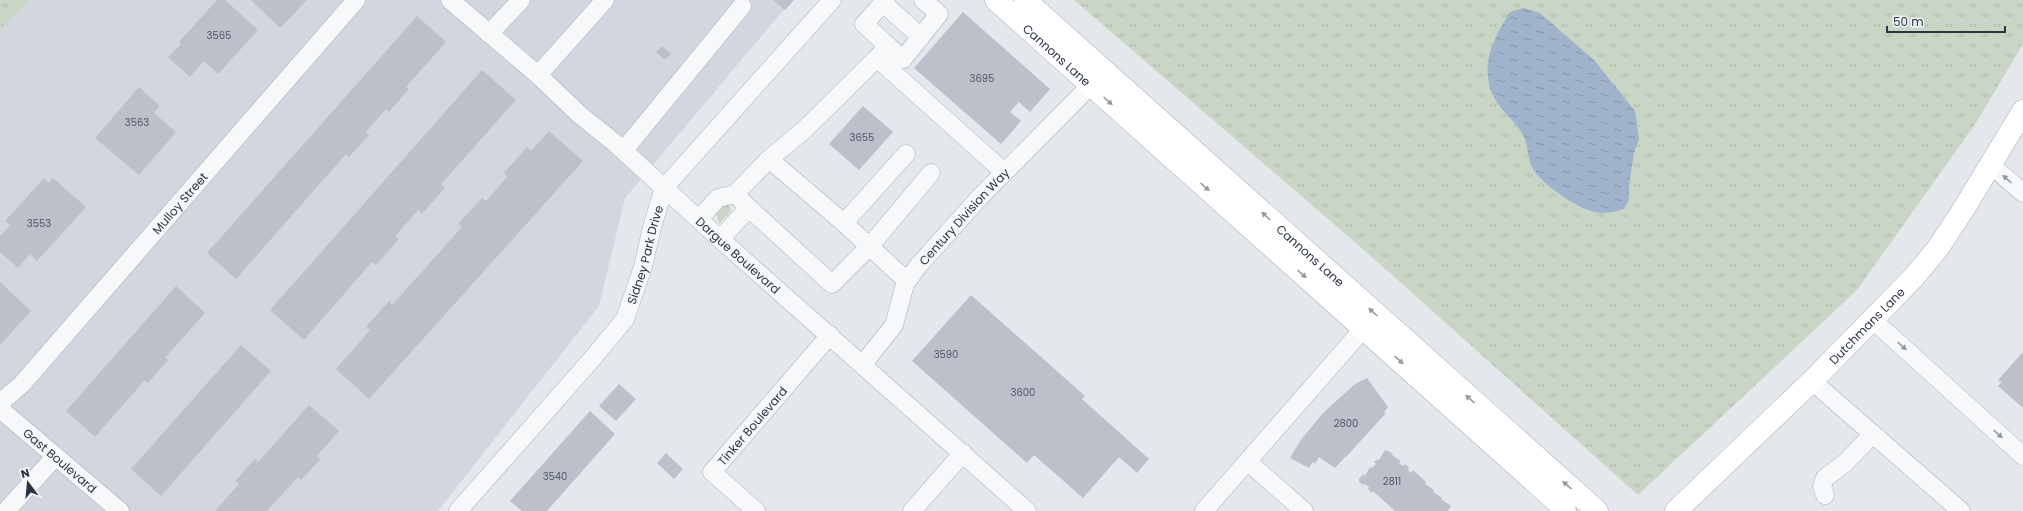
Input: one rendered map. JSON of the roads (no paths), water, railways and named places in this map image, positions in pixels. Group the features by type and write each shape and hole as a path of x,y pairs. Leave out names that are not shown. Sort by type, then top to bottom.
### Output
{"main road":[{"name":"Cannons Lane","path":"996,0 1097,78 1596,511"},
{"name":"Cannons Lane","path":"1024,0 1097,78 1364,328 1554,499 1565,511"},
{"name":"Dutchmans Lane","path":"1676,511 1812,381 1914,277 1938,248 1991,165 2023,111"}],"street":[{"name":"Mulloy Street","path":"0,403 22,384 356,0"},
{"name":"Dargue Boulevard","path":"450,0 538,75 580,115 624,150 720,239 1027,511"},
{"path":"489,34 521,0"},
{"path":"538,75 605,0"},
{"name":"Sidney Park Drive","path":"464,509 625,319 643,267 652,227 664,188 832,0"},
{"path":"883,52 903,59 940,14 923,0"},
{"path":"921,37 884,2 864,24 883,52 1004,172"},
{"path":"624,150 742,6"},
{"path":"699,219 718,198 735,194 769,159 804,130 883,52"},
{"name":"Century Division Way","path":"862,364 894,325 907,281 980,197 1097,78"},
{"path":"844,223 906,154"},
{"path":"769,159 844,223 907,281"},
{"path":"1991,165 2023,193"},
{"path":"735,194 832,284 870,246 931,173"},
{"path":"720,239 749,208"},
{"path":"1873,320 2023,456"},
{"path":"1204,511 1364,328"},
{"name":"Tinker Boulevard","path":"756,511 737,505 712,472 830,335"},
{"path":"1812,381 1961,511"},
{"name":"Gast Boulevard","path":"0,409 120,511"},
{"path":"1825,495 1822,487 1826,478 1844,463 1873,434"},
{"path":"912,511 963,453"},
{"path":"6,511 56,457"},
{"path":"1248,462 1304,511"}],"water":[{"path":"1524,8 1540,13 1595,61 1635,111 1639,139 1634,153 1629,185 1629,200 1624,209 1603,213 1591,211 1566,199 1541,179 1531,165 1523,134 1500,106 1492,93 1489,86 1488,59 1493,43 1510,12"}]}
